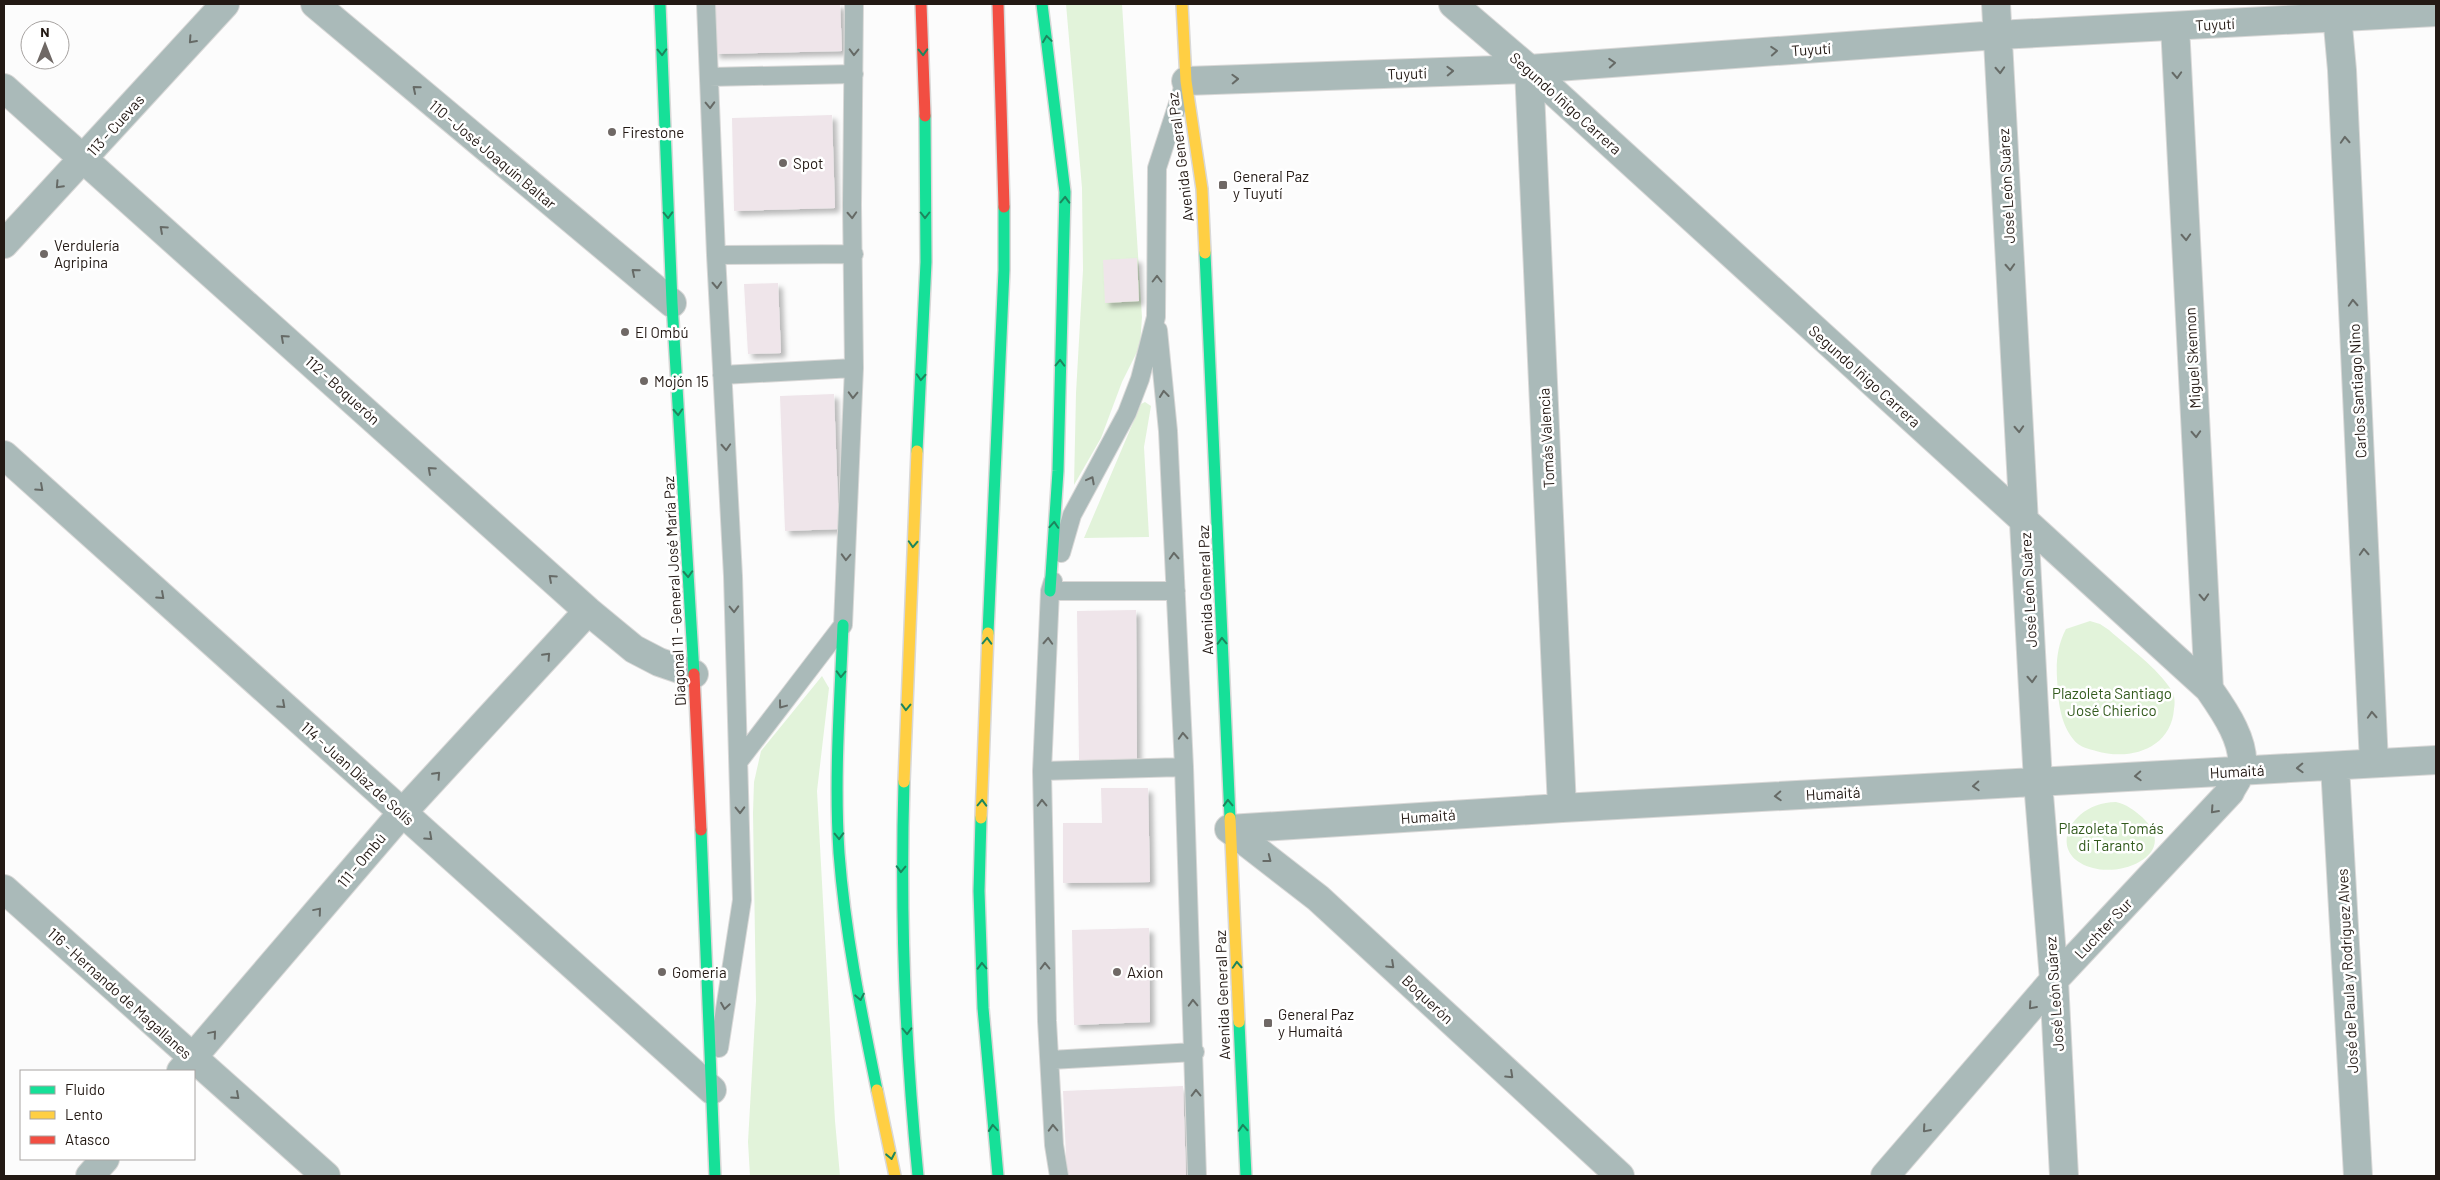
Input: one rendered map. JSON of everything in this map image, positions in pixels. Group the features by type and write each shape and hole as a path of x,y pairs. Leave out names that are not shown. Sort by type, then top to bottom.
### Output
{"main road":[{"name":"Diagonal 11 - General José María Paz","path":"660,4 672,303 694,674 715,1176"},
{"path":"918,1176 910,1106 901,878 906,688 926,262 925,113 921,4"},
{"path":"998,4 1003,135 1004,270 991,527 979,892 983,1008 998,1176"},
{"path":"1042,4 1053,81 1065,192 1058,471 1050,591"},
{"name":"Avenida General Paz","path":"1182,4 1186,81 1202,189 1229,829 1246,1176"},
{"path":"843,625 837,785 839,853 850,946 895,1176"}],"street":[{"name":"113 - Cuevas","path":"4,244 225,4"},
{"name":"110 - José Joaquín Baltar","path":"314,4 672,303"},
{"name":"Segundo Iñigo Carrera","path":"1454,4 1529,68 2209,689 2227,715 2239,741 2241,770"},
{"name":"José León Suárez","path":"1996,4 2038,782 2054,980 2064,1176"},
{"name":"Tuyutí","path":"1186,81 1529,68 1998,36 2175,26 2337,11 2436,12"},
{"name":"Carlos Santiago Nino","path":"2337,11 2342,70 2374,763"},
{"name":"Miguel Skennon","path":"2175,26 2209,689"},
{"name":"Tomás Valencia","path":"1529,68 1562,808"},
{"name":"112 - Boquerón","path":"4,88 588,611 634,649 658,662 694,674"},
{"name":"114 - Juan Díaz de Solís","path":"4,456 712,1090"},
{"name":"111 - Ombú","path":"187,1064 402,813 588,611"},
{"name":"Humaitá","path":"1229,829 1562,808 2436,760"},
{"name":"José de Paula y Rodríguez Alves","path":"2335,766 2358,1176"},
{"name":"Luchter Sur","path":"1885,1176 2054,980 2230,792 2241,770"},
{"name":"Boquerón","path":"1229,829 1318,898 1620,1176"},
{"name":"116 - Hernando de Magallanes","path":"4,889 187,1064"},
{"name":"116 - Hernando de Magallanes","path":"195,1070 326,1176"},
{"path":"90,1176 104,1160"}],"lane":[{"path":"706,4 716,255 733,576 742,900 712,1090"},
{"path":"739,761 843,625 854,368 852,205 854,4"},
{"path":"709,77 854,74"},
{"path":"1186,81 1157,168 1156,317 1168,432 1176,591 1195,1052 1198,1176"},
{"path":"716,255 854,254"},
{"path":"1060,1176 1054,1145 1046,1021 1042,771 1050,591 1072,515 1127,413 1140,379 1156,317"},
{"path":"722,375 854,368"},
{"path":"1050,591 1176,591"},
{"path":"1042,771 1184,767"},
{"path":"1050,1060 1195,1052"}],"green space":[{"path":"1066,4 1122,4 1142,317 1140,346 1122,382 1101,438 1074,485 1076,393 1083,270 1082,188"},
{"path":"1145,402 1151,406 1144,447 1149,537 1084,538 1141,404"},
{"name":"Plazoleta Santiago José Chierico","path":"2090,621 2100,624 2109,630 2142,658 2159,674 2173,693 2175,704 2171,723 2157,743 2147,749 2135,753 2122,754 2096,751 2078,744 2066,727 2060,706 2057,684 2057,660 2060,644 2066,629"},
{"path":"822,676 829,688 817,791 835,1121 840,1176 750,1176 748,1142 756,1001 754,782 761,751"},
{"name":"Plazoleta Tomás di Taranto","path":"2116,802 2136,812 2152,830 2155,841 2152,851 2144,859 2120,869 2106,870 2093,868 2078,861 2069,852 2067,841 2069,830 2076,819 2086,810 2100,804"}],"building":[{"path":"714,4 840,4 842,51 715,54"},
{"name":"Spot","path":"832,115 835,208 734,211 732,118"},
{"path":"1137,258 1139,301 1105,303 1103,260"},
{"path":"778,283 781,353 748,354 744,284"},
{"path":"834,394 839,529 785,531 780,396"},
{"path":"1136,610 1137,759 1079,760 1077,611"},
{"path":"1101,788 1148,788 1150,882 1063,883 1063,823 1102,823"},
{"path":"1149,928 1150,1022 1074,1025 1072,930"},
{"path":"1183,1086 1186,1176 1067,1176 1063,1091"}],"traffic: fast":[{"path":"660,4 672,303 694,674"},
{"path":"1042,4 1065,192 1058,471 1050,591"},
{"path":"917,451 926,262 925,116"},
{"path":"988,633 1004,270 1004,207"},
{"path":"1205,253 1230,818"},
{"path":"843,625 837,768 839,853 849,942 877,1090"},
{"path":"904,782 903,930 910,1078 918,1176"},
{"path":"981,818 979,891 983,1008 998,1176"},
{"path":"701,830 715,1176"},
{"path":"1239,1022 1246,1176"}],"traffic: slow":[{"path":"1182,4 1186,81 1202,189 1205,253"},
{"path":"904,782 917,451"},
{"path":"981,818 988,633"},
{"path":"1230,818 1239,1022"},
{"path":"877,1090 895,1176"}],"traffic: jam":[{"path":"921,4 925,116"},
{"path":"998,4 1004,207"},
{"path":"694,674 701,830"}],"place":[{"name":"Firestone","path":"612,132"},
{"name":"Spot","path":"783,163"},
{"name":"General Paz y Tuyutí","path":"1223,185"},
{"name":"Verdulería Agripina","path":"44,254"},
{"name":"El Ombú","path":"625,332"},
{"name":"Mojón 15","path":"644,381"},
{"name":"Gomeria","path":"662,972"},
{"name":"Axion","path":"1117,972"},
{"name":"General Paz y Humaitá","path":"1268,1023"}]}
